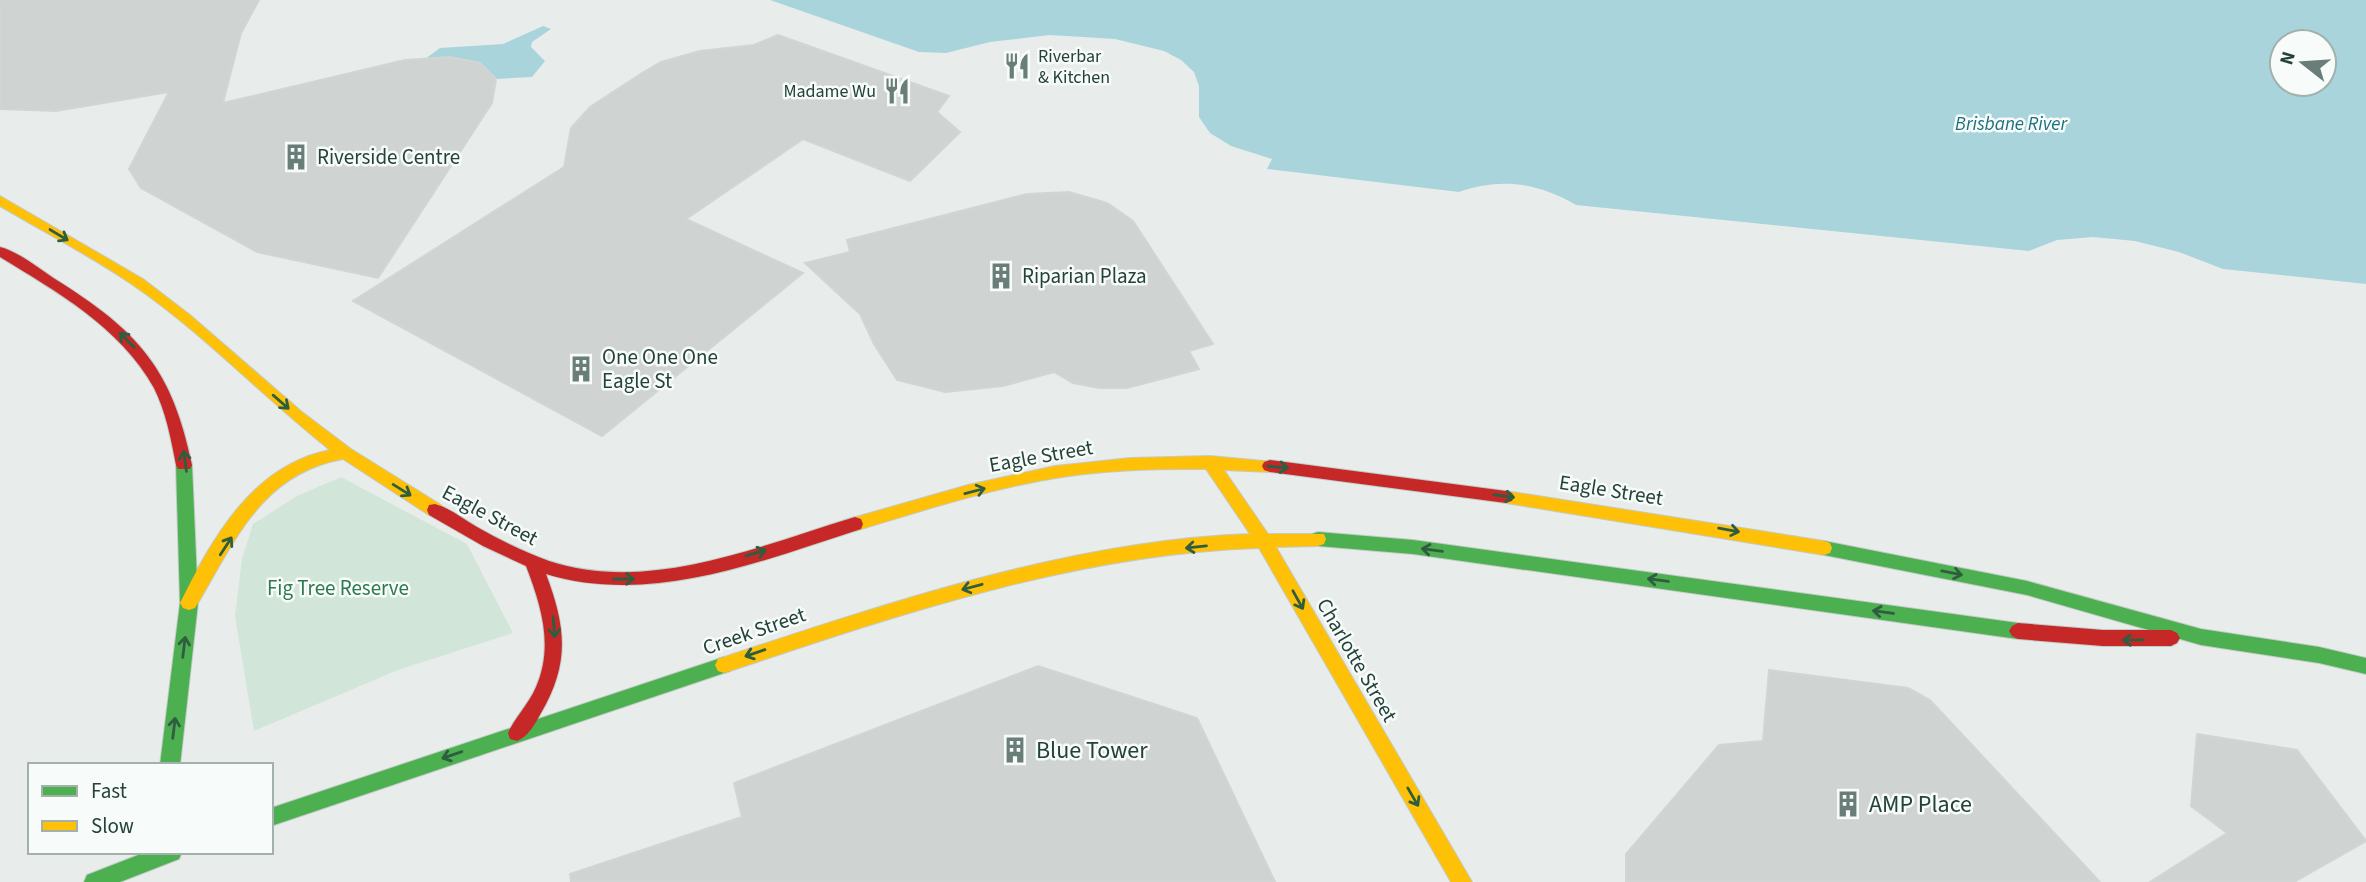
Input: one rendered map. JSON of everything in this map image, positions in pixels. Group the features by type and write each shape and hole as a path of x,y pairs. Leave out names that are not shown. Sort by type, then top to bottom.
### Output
{"main road":[{"name":"Eagle Street","path":"0,200 138,282 185,318 297,416 345,453 487,541 533,563 587,577 659,577 1029,478 1106,466 1210,462 1276,466 1389,479 1763,536 2027,588 2201,637 2319,655 2366,666"},
{"path":"0,251 77,299 114,327 156,376 173,414 186,461 189,603 170,763"},
{"path":"189,603 247,513 271,483 300,465 345,453"},
{"name":"Charlotte Street","path":"1210,462 1264,541 1462,882"},
{"name":"Eagle Street","path":"1264,541 1317,539 1401,546 2062,637 2131,640 2201,637"},
{"name":"Creek Street","path":"273,816 816,632 979,585 1127,556 1264,541"},
{"path":"517,733 530,718 547,687 555,655 554,621 550,602 533,563"},
{"path":"94,882 162,858"}],"green space":[{"name":"Fig Tree Reserve","path":"341,477 467,544 513,633 398,670 254,731 235,616 242,559 253,524 297,496"}],"water":[{"name":"Brisbane River","path":"770,0 2366,0 2366,284 2223,269 2179,252 2135,241 2093,237 2057,240 2029,251 1576,205 1548,192 1519,185 1490,185 1459,192 1267,169 1272,159 1231,146 1210,133 1199,117 1199,86 1194,72 1181,60 1164,51 1115,39 1050,35 990,42 946,53 919,52"},
{"path":"543,26 551,29 532,42 531,47 545,61 532,77 496,79 425,59 440,48 503,44"}],"building":[{"name":"Riverside Centre","path":"0,0 259,0 241,33 223,103 405,60 450,57 480,63 496,79 492,103 378,278 257,252 141,188 129,169 169,92 56,111 0,109"},
{"path":"778,35 949,96 937,112 960,132 910,181 803,139 686,219 803,273 602,436 353,301 564,167 571,128 590,107 642,73 661,62 700,51 754,45"},
{"name":"Riparian Plaza","path":"1069,192 1107,203 1133,221 1213,344 1189,351 1199,369 1127,388 1099,388 1073,383 1054,372 1003,386 945,392 897,380 874,344 860,314 805,263 850,252 847,240 1027,194"},
{"name":"Blue Tower","path":"1038,666 1197,718 1275,882 571,882 570,874 742,817 734,783"},
{"name":"AMP Place","path":"1769,670 1908,688 1930,700 2100,882 1626,882 1626,854 1719,745 1763,741"},
{"path":"2197,734 2297,750 2366,841 2294,882 2150,882 2227,833 2191,806"}],"traffic: fast":[{"path":"170,763 189,603 184,465"},
{"path":"1318,539 1413,547 2018,631"},
{"path":"1824,548 2027,588 2201,637 2319,655 2366,666"},
{"path":"273,816 724,665"},
{"path":"94,882 167,854"}],"traffic: slow":[{"path":"0,200 138,282 185,318 297,416 345,453 435,510"},
{"path":"189,603 233,528 260,493 299,465 345,453"},
{"path":"1210,462 1264,541 1462,882"},
{"path":"855,524 968,492 1055,472 1153,463 1270,466"},
{"path":"1506,497 1824,548"},
{"path":"724,665 943,596 1090,561 1241,541 1318,539"}],"traffic: jam":[{"path":"0,251 95,313 121,335 144,360 162,389 176,424 184,465"},
{"path":"1270,466 1506,497"},
{"path":"435,510 489,542 545,567 585,577 616,580 649,578 721,564 855,524"},
{"path":"517,733 544,690 554,651 550,611 533,563"},
{"path":"2018,631 2103,638 2171,638"}],"place":[{"name":"Riverbar & Kitchen","path":"1017,66"},
{"name":"Madame Wu","path":"897,91"},
{"name":"Riverside Centre","path":"296,157"},
{"name":"Riparian Plaza","path":"1001,276"},
{"name":"One One One Eagle St","path":"581,369"},
{"name":"Blue Tower","path":"1015,750"},
{"name":"AMP Place","path":"1848,804"}]}
